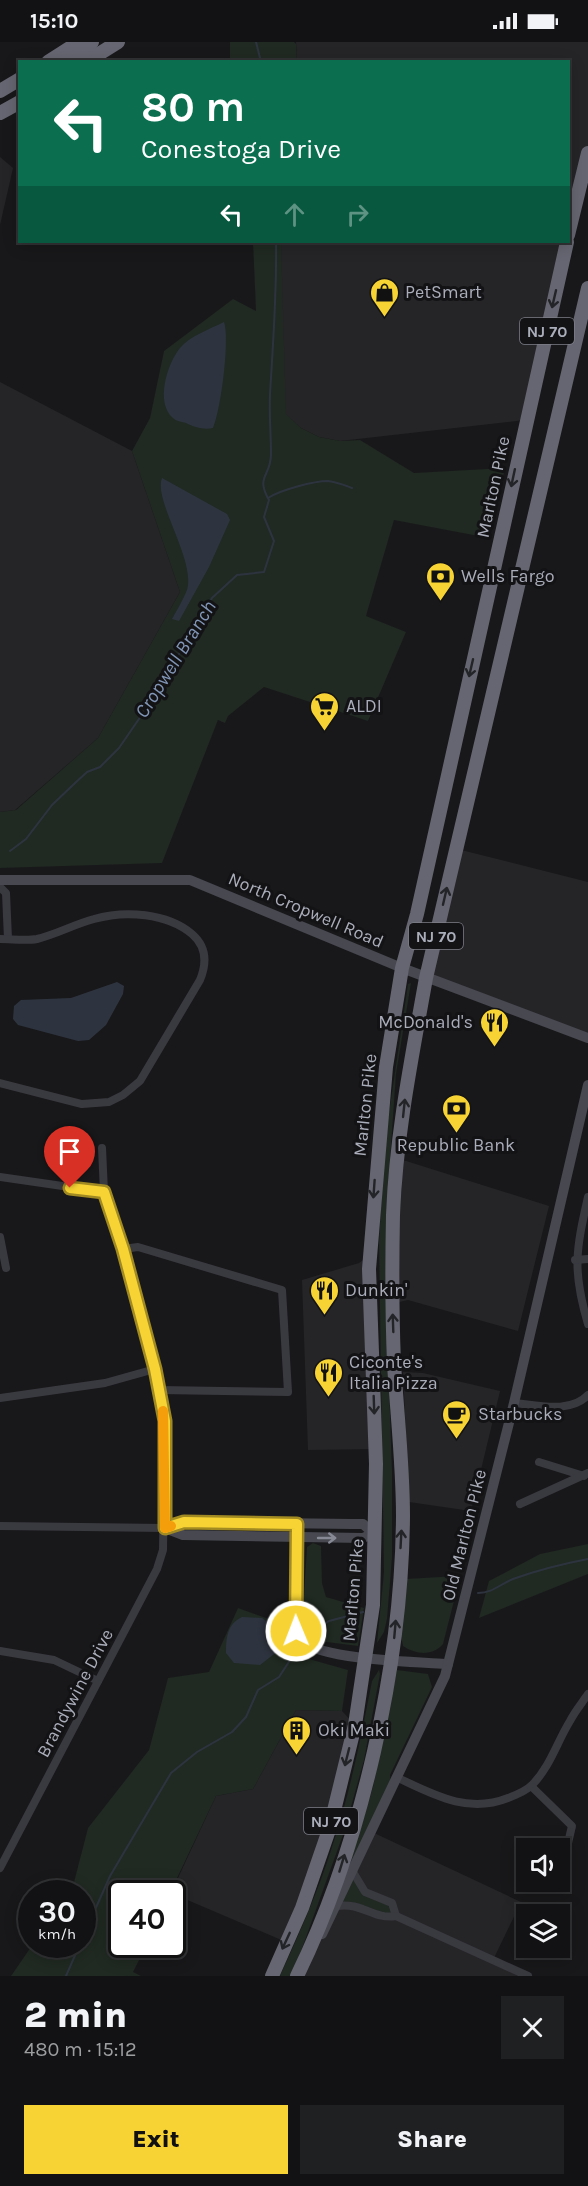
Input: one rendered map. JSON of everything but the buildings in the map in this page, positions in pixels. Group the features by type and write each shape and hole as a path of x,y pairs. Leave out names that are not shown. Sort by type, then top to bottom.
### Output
{"highway":[{"path":"71,60 86,51 93,42"},
{"path":"89,60 118,42"},
{"path":"51,60 74,43"},
{"path":"0,91 18,80"},
{"path":"0,113 18,102"},
{"path":"570,227 588,153"},
{"name":"Marlton Pike","path":"272,1976 302,1908 330,1827 355,1725 374,1602 376,1439 369,1269 382,1101 402,968 417,914 490,575 497,556 567,243"},
{"name":"NJ 70","path":"299,1972 335,1885 359,1809 392,1660 403,1515 394,1363 393,1212 406,1089 426,978 588,288"}],"street":[{"name":"North Cropwell Road","path":"0,880 190,880 426,978 588,1038"},
{"path":"0,887 6,893 4,939 36,939 96,918 115,915 159,917 186,929 200,942 204,952 205,967 200,980 140,1081 123,1095 109,1102 82,1104 0,1083"},
{"name":"Old Marlton Pike","path":"299,1972 337,1906 438,1694 448,1664 514,1403 588,1085"},
{"name":"Brandywine Drive","path":"0,1868 161,1560 165,1528 165,1421 155,1369 123,1249 104,1192 102,1148"},
{"path":"0,1177 104,1192"},
{"path":"587,1202 575,1260 578,1287 588,1324"},
{"path":"0,1237 6,1268"},
{"path":"123,1249 138,1247 282,1290 288,1392 159,1390"},
{"path":"575,1260 588,1259"},
{"path":"0,1398 105,1383 155,1369"},
{"path":"514,1403 570,1406 583,1401 588,1395"},
{"path":"539,1462 586,1474"},
{"path":"519,1504 586,1474"},
{"path":"0,1526 165,1528 183,1534 296,1537 363,1538 374,1532 363,1524 184,1522 165,1528"},
{"path":"297,1524 296,1624 299,1637 310,1647 365,1658 448,1664"},
{"path":"0,1651 54,1660 98,1681"},
{"path":"398,1778 439,1798 471,1805 501,1800 531,1786 551,1759 570,1720 588,1694"},
{"path":"531,1786 572,1826 569,1838"},
{"path":"353,1872 365,1892 392,1904 396,1916"},
{"path":"337,1906 349,1904 384,1918 396,1916 528,1976"}],"shaded area":[{"path":"230,42 294,42 296,44 297,60 230,60"},
{"path":"296,42 588,42 588,153 570,231 570,60 297,60"},
{"path":"0,157 13,168 0,225"},
{"path":"253,243 281,243 286,414 301,428 319,437 340,441 360,440 414,473 505,468 489,538 394,520 366,616 406,632 368,721 264,687 228,716 225,723 218,720 162,863 0,868 0,812 16,810 98,738 180,592 132,451 150,418 164,351 233,299 256,311"},
{"path":"280,243 567,243 525,420 340,441 319,437 301,428 285,414"},
{"path":"224,322 226,343 224,375 213,428 199,428 176,420 168,411 164,393 167,373 175,355 189,340"},
{"path":"0,382 132,451 180,592 98,738 15,810 0,812"},
{"path":"162,478 227,514 230,520 209,567 179,621 172,619 187,590 188,577 181,547 163,501"},
{"path":"457,849 588,882 588,1038 426,978"},
{"path":"117,982 124,986 123,994 106,1025 89,1040 78,1041 18,1025 13,1019 14,1006 21,1000 71,998"},
{"path":"411,983 396,1074 387,1202 386,1300 392,1471 392,1558 387,1619 384,1632 377,1643 384,1572 379,1242 385,1140 408,984"},
{"path":"403,1160 549,1206 518,1331 408,1300 395,1303"},
{"path":"370,1255 376,1449 308,1450 302,1280 359,1263"},
{"path":"403,1372 423,1373 500,1391 471,1511 409,1502"},
{"path":"313,1543 321,1546 322,1583 326,1597 364,1608 358,1646 311,1640 302,1627 307,1547"},
{"path":"588,1544 588,1574 479,1618 489,1581 540,1554"},
{"path":"457,1576 458,1585 443,1644 434,1651 424,1653 403,1646 401,1636 406,1579"},
{"path":"238,1608 283,1624 302,1657 348,1670 342,1711 296,1710 253,1789 216,1796 176,1880 108,1880 108,1958 140,1958 133,1972 141,1976 11,1976 23,1958 96,1958 96,1880 75,1880 88,1828 149,1750 168,1678 209,1672"},
{"path":"242,1617 262,1618 276,1628 278,1651 260,1665 234,1663 226,1653 230,1628"},
{"path":"379,1670 364,1760 344,1832 292,1976 280,1976 314,1897 332,1847 350,1786 372,1681"},
{"path":"397,1670 428,1674 432,1687 390,1775 391,1783 349,1867 373,1787"},
{"path":"296,1710 342,1711 355,1725 330,1827 286,1942 186,1899 186,1880 177,1880 216,1796 253,1789"},
{"path":"372,1832 521,1902 516,1904 516,1912 493,1960 528,1976 297,1976 337,1906 365,1892 353,1872"},
{"path":"353,1872 363,1885 387,1903 396,1916 384,1918 359,1906 337,1906"}],"waterway":[{"name":"Cropwell Branch","path":"256,42 260,60"},
{"name":"Cropwell Branch","path":"10,851 26,839 52,805 74,784 87,772 100,767 119,748 152,700 212,598 237,575 264,572 274,541 264,517 269,500 263,481 271,454 270,402 276,243"},
{"path":"268,498 289,489 322,481 352,488"},
{"path":"478,1593 488,1592 513,1579 532,1573 588,1559"},
{"path":"307,1636 329,1621 363,1612"},
{"path":"96,1908 110,1876 171,1773 197,1752 232,1732 246,1717 258,1690 279,1677 298,1648"},
{"path":"66,1976 74,1958"}],"slow traffic":[{"path":"163,1411 165,1421 165,1528 171,1526"}],"place":[{"name":"PetSmart","path":"384,318"},
{"name":"Wells Fargo","path":"440,602"},
{"name":"ALDI","path":"325,732"},
{"name":"McDonald's","path":"494,1048"},
{"name":"Republic Bank","path":"456,1134"},
{"name":"Dunkin'","path":"324,1316"},
{"name":"Ciconte's Italia Pizza","path":"328,1398"},
{"name":"Starbucks","path":"457,1440"},
{"name":"Oki Maki","path":"297,1756"}],"route":[{"path":"70,1188 104,1192 123,1249 155,1369 165,1421 165,1528 184,1522 297,1524 296,1631"}]}
